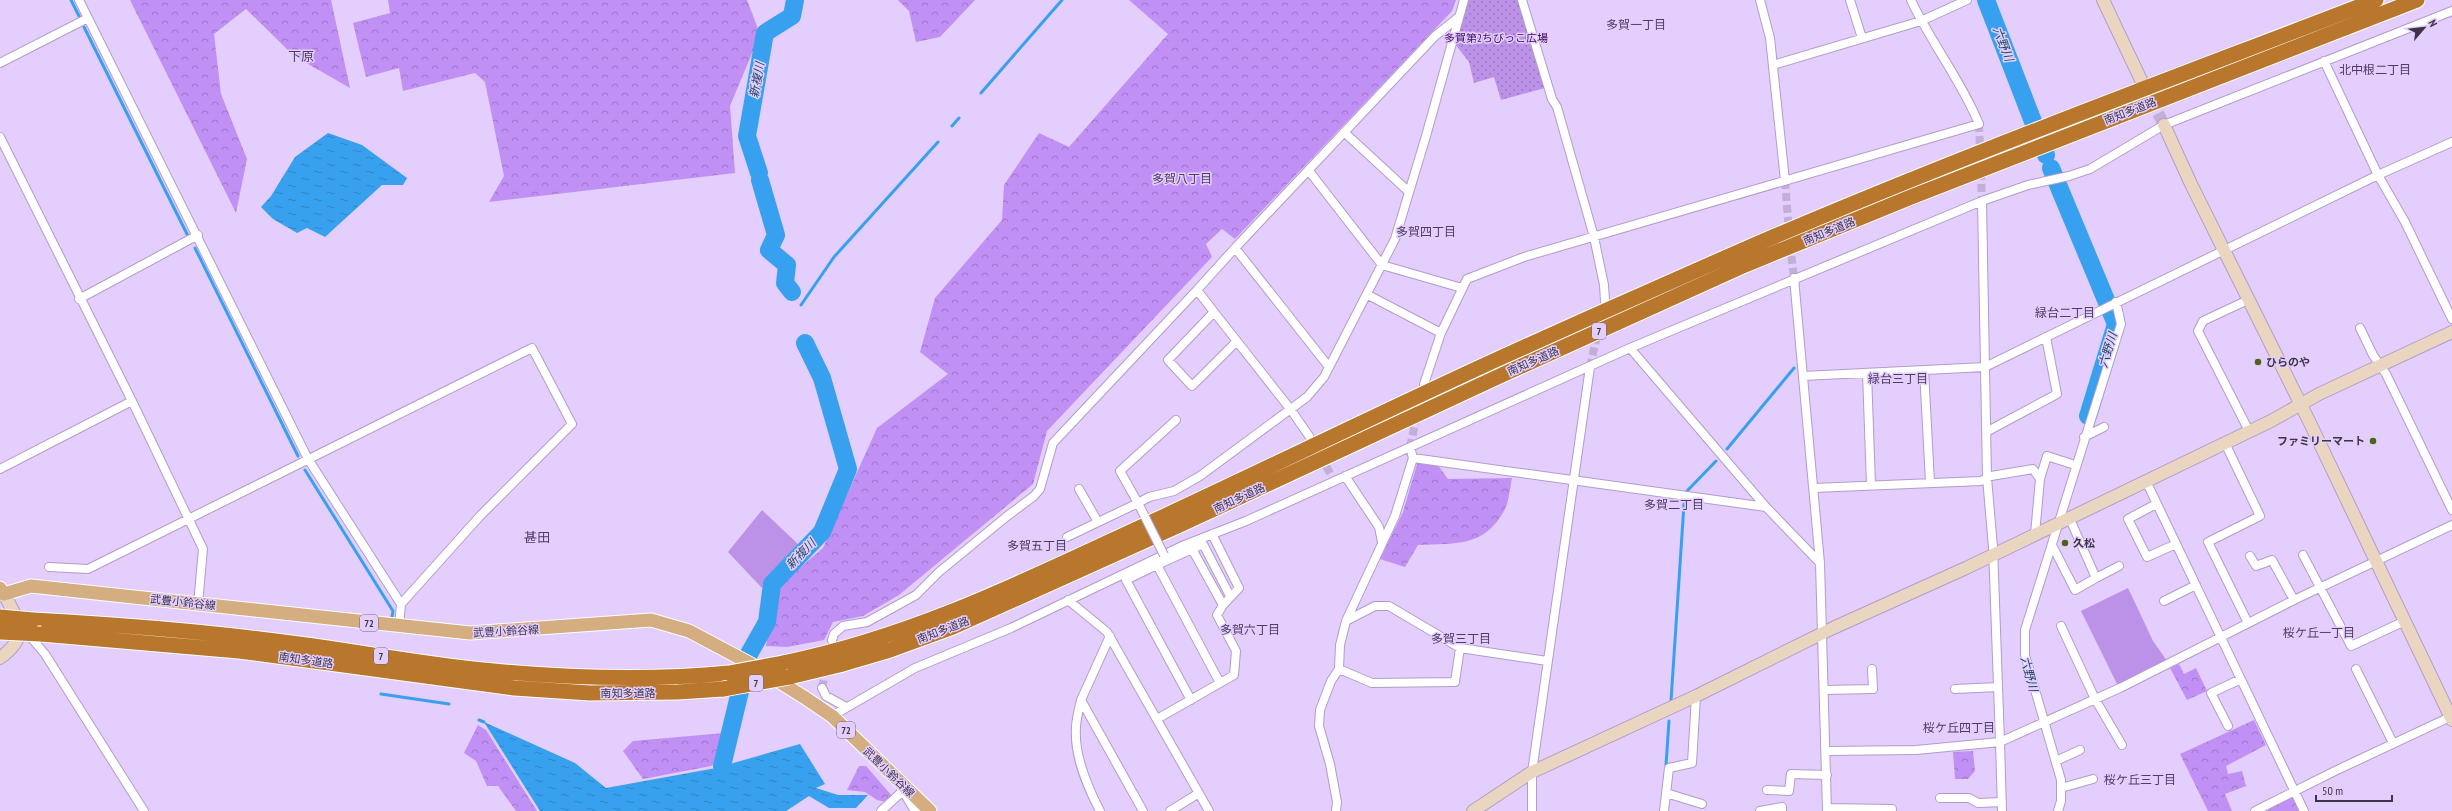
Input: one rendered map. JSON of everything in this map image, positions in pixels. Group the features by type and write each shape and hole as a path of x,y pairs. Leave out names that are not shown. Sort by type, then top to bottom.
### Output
{"highway":[{"name":"南知多道路","path":"0,618 26,622 169,629 306,645 483,670 561,676 644,679 729,673 833,653 882,638 946,615 1167,515 1497,359 1740,251 1913,180 2376,0"},
{"name":"南知多道路","path":"0,632 239,650 514,688 590,693 678,692 723,688 789,677 876,655 953,628 1189,521 1504,374 1745,265 1911,197 2417,0"}],"main road":[{"name":"武豊小鈴谷線","path":"2,591 31,586 484,634 651,620 689,631 735,657 751,664 832,716 894,777 904,790 930,811"}],"street":[{"path":"79,0 308,459 401,604"},
{"path":"1067,537 1149,497 1174,491 1200,476 1291,410 1307,397 1324,376 1368,295 1395,239 1464,0"},
{"path":"1522,0 1552,99 1557,107 1594,238 1604,285 1605,301"},
{"path":"1760,0 1770,38 1785,181"},
{"path":"1850,0 1862,38"},
{"path":"1424,384 1441,333 1462,288 1467,279 1476,274 1979,124 1968,96 1921,21 1911,0"},
{"path":"1773,65 1921,21 1967,0"},
{"path":"2103,0 2141,80"},
{"path":"832,716 915,668 1011,628 1164,555 1630,348 1794,278 1982,201 2028,185 2069,176 2090,169 2164,125 2324,60 2452,11"},
{"path":"832,640 834,634 843,626 867,622 916,595 939,572 1034,496 1040,489 1053,443 1435,36 1459,16"},
{"path":"0,63 88,18"},
{"path":"2324,60 2378,175 2405,222 2452,319"},
{"path":"2164,125 2191,184 2300,403 2451,718 2393,743 2256,811"},
{"path":"1344,132 1409,192"},
{"path":"0,137 79,299 132,401 203,549 198,604"},
{"path":"1803,376 1984,367 2116,302 2225,251 2378,175 2452,142"},
{"path":"1309,171 1382,265 1462,288"},
{"path":"1982,201 1984,367 1988,431 1987,478 1991,504 2002,811"},
{"path":"79,299 198,236"},
{"path":"1235,248 1328,367"},
{"path":"1794,278 1820,563 1825,690 1827,810 1892,808"},
{"path":"1197,290 1291,410 1309,436"},
{"path":"1368,295 1441,333"},
{"path":"2248,300 2203,321 2198,330 2249,431"},
{"path":"2058,811 2061,788 2056,761 2026,661 2025,630 2052,545 2064,520 2073,465 2084,437 2121,324 2116,302"},
{"path":"1214,312 1168,360 1192,386 1236,341"},
{"path":"2360,328 2452,510"},
{"path":"1473,811 1532,772 1696,696 1822,634 2226,443 2300,403 2379,364 2452,332"},
{"path":"1988,431 2057,394 2046,337"},
{"path":"49,567 88,569 532,348 572,424 480,516 401,604 399,626"},
{"path":"1630,348 1766,507 1820,563"},
{"path":"1532,811 1532,772 1590,367"},
{"path":"1924,370 1930,482"},
{"path":"1867,373 1871,485"},
{"path":"0,469 132,401"},
{"path":"1164,555 1120,471 1176,420"},
{"path":"2084,437 2104,426"},
{"path":"2226,443 2260,516 2208,542 2248,623"},
{"path":"1336,811 1337,802 1330,764 1319,726 1320,710 1325,695 1339,669 1340,644 1346,621 1395,516 1413,458 1410,447"},
{"path":"2035,534 2040,479 2047,456 2073,465"},
{"path":"1413,458 1766,507"},
{"path":"1814,488 1981,481 1987,478 2033,469 2040,479"},
{"path":"1344,476 1379,527 1382,542"},
{"path":"2146,481 2221,638 2239,680 2304,811"},
{"path":"1079,489 1098,522"},
{"path":"2156,504 2128,519 2148,557 2176,544"},
{"path":"2064,520 2096,578"},
{"path":"1826,750 1916,750 2000,742 2045,723 2095,699 2221,638 2294,600 2452,525"},
{"path":"1157,719 1234,675 1236,651 1217,615 1230,596 1239,588 1212,534"},
{"path":"1191,700 1126,580 1203,544 1230,596"},
{"path":"2052,545 2075,590 2119,566"},
{"path":"1192,549 1223,605"},
{"path":"2303,555 2351,646 2405,621"},
{"path":"2250,556 2256,566 2272,560 2294,600"},
{"path":"1157,565 1220,683"},
{"path":"2164,601 2196,585"},
{"path":"2,591 26,622 144,811"},
{"path":"1068,600 1110,636 1209,811"},
{"path":"1346,621 1375,606 1389,606 1460,648 1547,661"},
{"path":"0,658 12,650 18,641 26,622"},
{"path":"2061,626 2095,699 2122,745"},
{"path":"1100,811 1089,790 1080,760 1076,728 1081,700 1110,636"},
{"path":"1339,669 1372,683 1455,682 1460,648"},
{"path":"1825,690 1873,689 1872,669"},
{"path":"2356,669 2393,743"},
{"path":"2228,726 2212,693 2239,680"},
{"path":"1955,689 1998,687"},
{"path":"822,688 826,696 846,707"},
{"path":"1664,811 1669,768 1692,762 1696,696"},
{"path":"1081,700 1143,811"},
{"path":"2056,761 2080,750"},
{"path":"1767,790 1789,791 1791,774 1826,775"},
{"path":"2061,788 2093,779"},
{"path":"881,811 904,790 915,811"},
{"path":"1170,811 1199,793"},
{"path":"1666,793 1702,804"},
{"path":"1940,798 1969,798 1978,803 2002,802"},
{"path":"1760,811 1782,807 1782,811"}],"green space":[{"path":"130,0 331,0 350,88 294,56 246,9 214,34 221,94 247,159 236,213"},
{"path":"388,0 747,0 760,34 730,106 735,173 489,202 504,176 485,82 475,73 403,91 399,68 366,77 353,23 390,13"},
{"path":"898,0 975,0 940,37 916,42 909,11"},
{"path":"1129,0 1456,0 1452,11 1235,239 1222,229 1206,244 1212,257 1047,431 1033,484 899,595 863,616 833,622 824,640 787,647 766,646 777,587 823,548 877,428 948,374 920,352 935,298 1002,220 1004,185 1039,133 1069,147 1168,34"},
{"name":"多賀第2ちびっこ広場","path":"1464,0 1522,0 1548,87 1501,100 1494,77 1474,83 1469,62 1452,40"},
{"path":"1417,464 1437,464 1448,479 1512,478 1506,507 1496,523 1487,532 1467,541 1418,545 1405,567 1380,559 1403,512"},
{"path":"762,510 800,546 762,588 728,552"},
{"path":"2128,588 2153,641 2167,661 2118,686 2081,611"},
{"path":"2179,664 2184,674 2196,668 2207,691 2187,700 2170,668"},
{"path":"2254,720 2266,745 2226,766 2228,774 2242,771 2246,786 2225,794 2232,811 2208,811 2180,754"},
{"path":"478,725 486,730 537,811 516,811 498,786 487,786 476,761 464,753"},
{"path":"724,733 721,760 711,766 643,779 623,751 633,741"},
{"path":"1973,751 1975,771 1968,779 1955,779 1953,752"},
{"path":"859,766 866,766 892,796 886,802 877,800 865,792 847,790"},
{"path":"2293,797 2301,811 2268,811 2267,808"}],"water":[{"path":"328,133 362,145 407,178 403,185 382,185 325,237 307,228 297,233 273,219 261,207 271,196 295,157"},
{"path":"484,722 575,763 606,788 716,768 800,744 825,784 816,788 838,795 868,795 856,808 829,808 809,796 786,811 540,811"}],"waterway":[{"path":"71,0 79,16"},
{"name":"新複川","path":"759,173 747,136 765,33 792,16 795,0"},
{"path":"981,93 1062,0"},
{"name":"六野川","path":"1986,0 2046,155"},
{"path":"84,27 188,236"},
{"path":"952,126 959,118"},
{"path":"801,305 834,257 938,142"},
{"name":"六野川","path":"2051,168 2116,324 2088,416"},
{"name":"新複川","path":"760,180 776,235 769,250 787,265 785,283 792,292"},
{"path":"195,248 298,456"},
{"name":"新複川","path":"722,766 749,654 767,622 772,584 822,532 848,469 822,378 805,343"},
{"path":"1727,449 1794,368"},
{"path":"1687,491 1716,461"},
{"path":"305,470 393,611 392,617"},
{"path":"1671,701 1684,504"},
{"path":"381,694 449,704"},
{"path":"479,720 484,722"},
{"path":"1666,765 1669,721"}],"tunnel":[{"path":"2142,81 2164,125"},
{"path":"1979,124 1982,201"},
{"path":"1785,181 1789,232"},
{"path":"1790,244 1794,278"},
{"path":"1590,367 1598,331"},
{"path":"1410,447 1422,393"},
{"path":"1320,456 1334,480"},
{"path":"822,688 826,667"}],"place":[{"name":"ひらのや","path":"2258,362"},
{"name":"ファミリーマート","path":"2373,441"},
{"name":"久松","path":"2065,543"}],"district":[{"name":"多賀一丁目","path":"1636,25"},
{"name":"下原","path":"301,56"},
{"name":"北中根二丁目","path":"2375,70"},
{"name":"多賀八丁目","path":"1182,179"},
{"name":"多賀四丁目","path":"1426,232"},
{"name":"緑台二丁目","path":"2065,313"},
{"name":"緑台三丁目","path":"1898,379"},
{"name":"多賀二丁目","path":"1674,505"},
{"name":"甚田","path":"537,537"},
{"name":"多賀五丁目","path":"1037,546"},
{"name":"多賀六丁目","path":"1250,630"},
{"name":"桜ケ丘一丁目","path":"2319,633"},
{"name":"多賀三丁目","path":"1461,639"},
{"name":"桜ケ丘四丁目","path":"1959,728"},
{"name":"桜ケ丘三丁目","path":"2140,780"}]}
